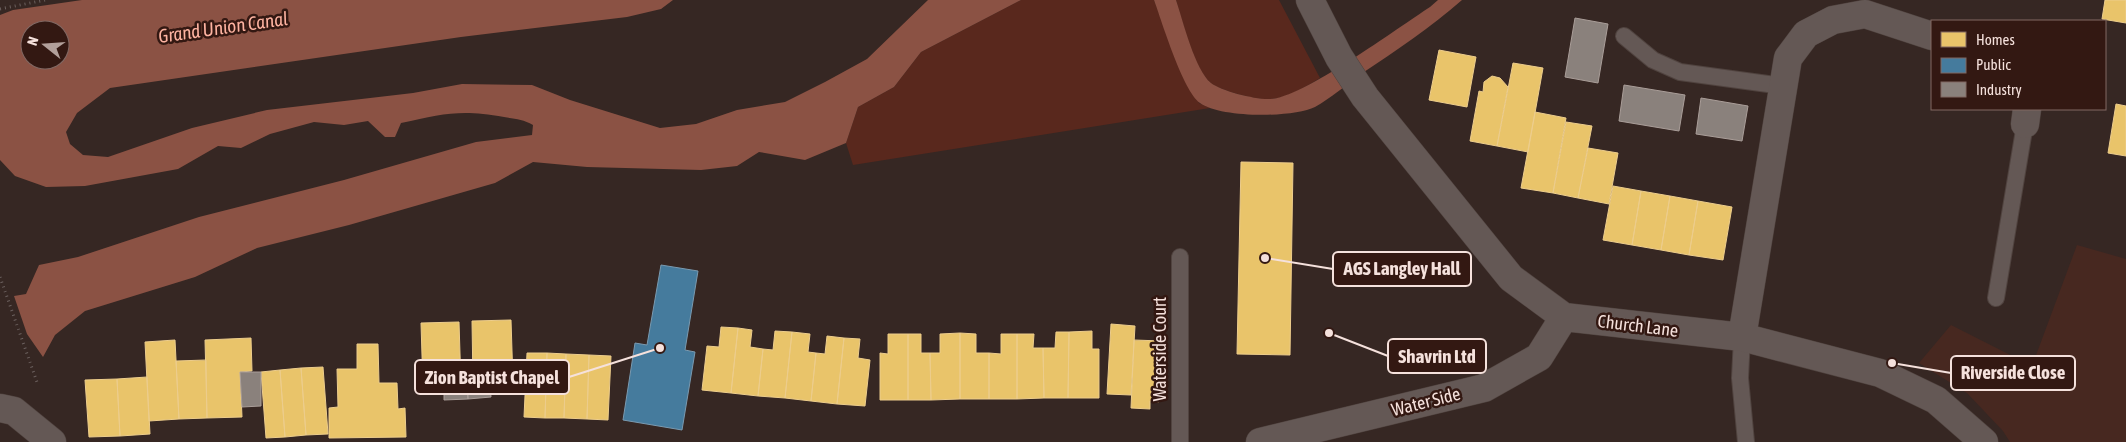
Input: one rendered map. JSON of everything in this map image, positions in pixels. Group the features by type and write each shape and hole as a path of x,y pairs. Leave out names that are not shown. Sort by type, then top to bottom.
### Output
{"street":[{"name":"Church Lane","path":"1310,0 1339,57 1365,97 1511,278 1564,317 1742,337 1880,373 1936,400 1984,442"},
{"path":"1742,337 1788,58 1806,34 1833,20 1865,14 1931,36"},
{"name":"Water Side","path":"1260,442 1484,388 1539,357 1564,317"},
{"path":"0,408 14,411 52,442"}],"lane":[{"path":"1624,36 1653,60 1680,72 1783,86"},
{"path":"1996,298 2026,116"},
{"name":"Waterside Court","path":"1180,257 1180,442"},
{"path":"1742,337 1740,378 1746,442"}],"path":[{"path":"0,9 45,0"},
{"path":"0,277 38,387"}],"shaded area":[{"path":"1021,0 1154,0 1179,65 1199,103 1210,108 853,165 846,143 858,107 894,87 921,52"},
{"path":"1176,0 1279,0 1320,78 1290,94 1271,99 1241,95 1212,84 1200,69"},
{"path":"2077,245 2126,259 2126,442 2010,442 2003,431 1967,393 1919,363 1951,325 2032,366"}],"water":[{"name":"Grand Union Canal","path":"82,0 673,0 661,9 627,17 461,37 110,88 77,113 66,132 70,144 83,155 108,157 192,128 267,110 413,93 462,84 532,85 570,100 660,128 696,124 737,110 785,102 825,82 867,59 928,0 1021,0 921,52 894,87 858,107 846,143 805,160 759,152 737,166 701,170 587,167 533,162 495,183 349,225 257,248 195,277 85,311 55,335 43,357 27,334 14,296 26,294 39,265 78,257 199,217 344,180 476,142 532,135 533,125 519,120 463,113 401,123 395,137 385,137 368,121 344,125 314,122 270,134 241,148 218,146 178,169 85,186 46,187 15,176 0,160 0,15 13,10"},
{"path":"1154,0 1176,0 1195,57 1205,77 1211,83 1239,94 1270,99 1285,96 1304,87 1350,61 1438,0 1462,0 1438,20 1315,107 1291,113 1257,115 1223,112 1200,103 1193,96 1180,71"}],"building: Homes":[{"path":"2105,0 2126,0 2126,23 2102,19"},
{"path":"1439,50 1476,57 1467,107 1429,100"},
{"path":"1513,63 1543,68 1528,152 1497,146"},
{"path":"1492,76 1500,78 1508,87 1497,146 1470,141 1479,91 1483,92 1484,82"},
{"path":"2116,104 2126,106 2126,156 2108,153"},
{"path":"1535,112 1566,118 1553,193 1521,188"},
{"path":"1566,122 1592,126 1578,198 1553,193"},
{"path":"1588,148 1618,153 1609,204 1578,198"},
{"path":"1241,162 1293,163 1290,355 1237,354"},
{"path":"1613,186 1641,191 1632,245 1603,240"},
{"path":"1641,191 1670,196 1661,250 1632,245"},
{"path":"1670,196 1698,201 1689,255 1661,250"},
{"path":"1698,201 1732,207 1723,260 1689,255"},
{"path":"511,320 513,382 473,383 472,321"},
{"path":"459,322 461,386 423,388 421,323"},
{"path":"1111,324 1135,326 1131,395 1107,394"},
{"path":"721,327 738,328 731,393 702,390 707,346 719,347"},
{"path":"738,328 752,330 750,347 763,349 758,396 731,393"},
{"path":"775,331 792,332 785,398 758,396 763,349 773,350"},
{"path":"1092,331 1092,349 1099,349 1099,398 1068,398 1069,332"},
{"path":"792,332 810,334 808,352 816,353 811,401 785,398"},
{"path":"1056,332 1069,332 1068,398 1044,398 1043,348 1055,348"},
{"path":"960,333 960,399 931,400 930,353 940,353 940,334"},
{"path":"960,333 976,334 976,353 989,353 989,399 960,399"},
{"path":"888,334 908,334 908,400 880,400 880,353 888,354"},
{"path":"908,334 921,334 921,353 930,353 931,400 908,400"},
{"path":"1001,334 1017,334 1017,399 989,399 989,353 1001,354"},
{"path":"1017,334 1034,334 1033,348 1043,348 1044,398 1017,399"},
{"path":"827,336 844,338 837,404 811,401 816,353 825,354"},
{"path":"251,338 252,371 240,372 242,417 207,418 205,340"},
{"path":"844,338 860,339 858,358 870,360 865,406 837,404"},
{"path":"175,340 179,419 149,421 145,342"},
{"path":"1134,340 1162,341 1159,402 1150,401 1150,409 1131,408"},
{"path":"357,344 378,344 379,383 397,383 398,409 405,408 406,437 329,438 329,408 338,407 337,369 357,369"},
{"path":"527,353 547,353 545,418 524,417"},
{"path":"547,353 566,354 564,418 545,418"},
{"path":"566,354 589,355 587,419 564,418"},
{"path":"589,355 611,356 608,420 587,419"},
{"path":"206,360 207,418 179,419 176,361"},
{"path":"323,367 328,434 306,435 301,368"},
{"path":"301,368 306,435 285,437 280,370"},
{"path":"280,370 285,437 266,438 261,372"},
{"path":"147,377 150,434 120,436 117,379"},
{"path":"117,379 120,436 89,437 85,380"}],"building: Public":[{"path":"661,265 698,271 685,350 695,352 682,430 623,420 635,343 647,345"}],"building: Industry":[{"path":"1575,18 1608,24 1598,83 1565,77"},
{"path":"1624,85 1685,95 1679,131 1619,121"},
{"path":"1701,98 1748,106 1742,141 1696,134"},
{"path":"240,372 261,372 261,406 242,407"},
{"path":"461,379 467,380 468,399 444,400 444,387 461,386"},
{"path":"473,379 473,383 490,383 491,397 468,399 467,380"}],"place":[{"name":"AGS Langley Hall","path":"1265,258"},
{"name":"Shavrin Ltd","path":"1329,333"},
{"name":"Zion Baptist Chapel","path":"660,348"},
{"name":"Riverside Close","path":"1892,363"}]}
